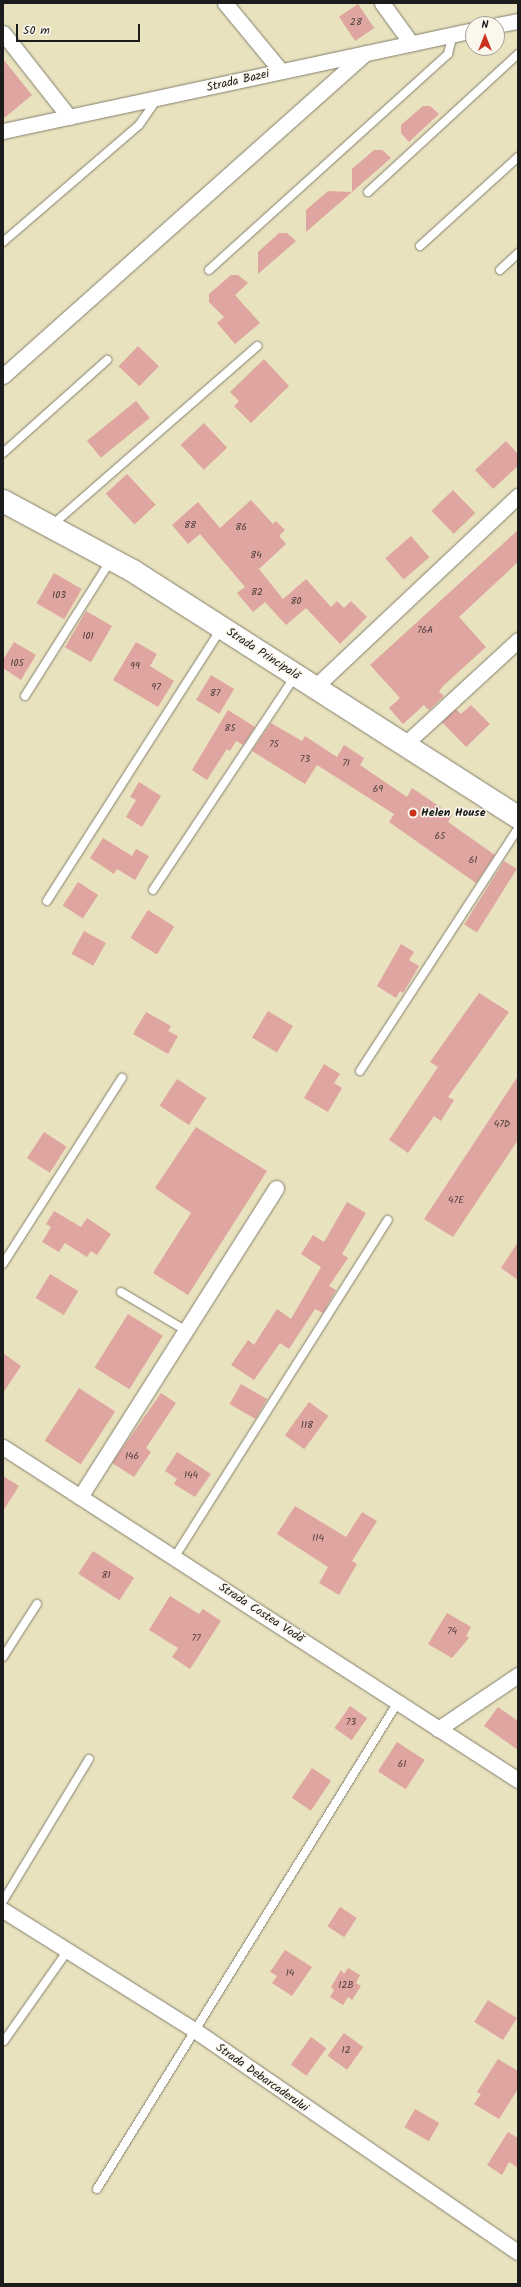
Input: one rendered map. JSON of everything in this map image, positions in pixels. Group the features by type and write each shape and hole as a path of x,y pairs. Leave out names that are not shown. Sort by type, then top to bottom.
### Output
{"street":[{"path":"225,3 281,71"},
{"path":"382,3 411,42"},
{"path":"505,23 518,21"},
{"name":"Strada Bazei","path":"3,131 465,32"},
{"path":"3,33 68,117"},
{"path":"3,376 365,53"},
{"path":"315,687 518,496"},
{"name":"Strada Principală","path":"3,501 111,560 222,628 518,817"},
{"path":"404,744 518,640"},
{"path":"80,1497 276,1188"},
{"name":"Strada Costea Vodă","path":"3,1447 518,1780"},
{"path":"438,1729 518,1675"},
{"name":"Strada Debarcaderului","path":"3,1910 69,1949 193,2029 518,2252"}],"lane":[{"path":"209,270 448,54 453,34"},
{"path":"368,192 518,54"},
{"path":"3,242 139,125 158,98"},
{"path":"420,246 518,158"},
{"path":"500,270 518,253"},
{"path":"51,527 257,346"},
{"path":"3,453 107,360"},
{"path":"25,696 111,560"},
{"path":"47,901 222,628"},
{"path":"152,890 296,675"},
{"path":"360,1071 518,829"},
{"path":"3,1264 122,1078"},
{"path":"174,1558 388,1220"},
{"path":"121,1292 185,1330"},
{"path":"3,1657 37,1604"},
{"path":"97,2189 193,2029 398,1702"},
{"path":"3,1901 89,1759"},
{"path":"4,2042 69,1949"}],"building":[{"path":"358,4 374,28 355,41 339,17"},
{"path":"3,59 32,95 3,119"},
{"path":"423,106 430,106 439,114 409,142 401,133 401,125"},
{"path":"374,150 382,150 391,158 352,192 352,169"},
{"path":"328,191 352,192 306,232 306,210"},
{"path":"279,233 287,233 296,241 258,274 258,252"},
{"path":"231,275 238,275 248,283 235,295 260,323 235,344 217,323 224,317 209,302 209,294"},
{"path":"138,346 159,366 139,386 119,366"},
{"path":"264,359 289,386 251,423 234,406 239,401 230,392"},
{"path":"136,401 150,418 101,458 87,441"},
{"path":"204,423 227,448 204,470 181,445"},
{"path":"506,441 518,454 518,466 493,489 475,470"},
{"path":"127,474 156,505 134,524 106,494"},
{"path":"453,490 475,513 454,534 431,511"},
{"path":"251,500 273,524 276,521 285,530 279,536 286,544 259,569 283,599 306,579 331,607 337,601 344,608 351,601 367,617 340,644 306,608 286,625 265,602 253,612 237,593 245,587 200,534 188,544 172,525 198,502 220,528"},
{"path":"518,530 518,562 459,617 486,647 443,686 439,692 444,696 429,710 424,705 403,724 389,708 400,698 370,665"},
{"path":"411,536 429,557 404,579 385,558"},
{"path":"54,573 82,589 64,619 36,603"},
{"path":"86,611 112,626 91,662 65,647"},
{"path":"14,642 36,655 21,680 3,668 3,660"},
{"path":"136,642 157,654 150,666 174,681 158,707 113,680"},
{"path":"211,675 234,689 219,714 196,700"},
{"path":"471,705 490,724 466,747 442,722 456,709 461,714"},
{"path":"228,710 255,727 243,745 236,741 230,751 227,749 207,780 192,770"},
{"path":"271,723 302,741 305,736 337,757 344,745 364,758 360,765 407,797 412,788 452,815 448,822 495,855 476,883 389,822 394,814 317,765 305,784 252,751"},
{"path":"139,782 161,796 142,827 126,817 136,800 130,797"},
{"path":"103,838 132,856 136,849 149,856 135,880 117,869 114,874 90,858"},
{"path":"504,861 517,869 477,933 464,925"},
{"path":"78,882 98,895 83,919 63,905"},
{"path":"148,910 174,926 157,954 131,938"},
{"path":"84,931 106,943 93,966 71,954"},
{"path":"401,944 414,952 409,960 419,966 403,993 400,991 396,998 377,986"},
{"path":"479,993 509,1012 448,1097 454,1100 441,1121 434,1116 408,1153 389,1140 438,1067 430,1062"},
{"path":"268,1011 293,1026 277,1053 252,1038"},
{"path":"146,1012 171,1026 168,1031 178,1036 168,1054 133,1034"},
{"path":"324,1064 340,1074 334,1083 342,1088 328,1112 304,1098"},
{"path":"518,1076 518,1140 453,1237 424,1219"},
{"path":"177,1079 206,1098 189,1125 160,1106"},
{"path":"196,1127 267,1171 188,1295 153,1273 191,1213 155,1188"},
{"path":"44,1132 67,1147 50,1173 27,1158"},
{"path":"347,1202 366,1213 342,1254 348,1258 329,1286 336,1290 323,1313 315,1309 289,1349 280,1343 254,1380 231,1365 248,1340 254,1345 277,1309 291,1319 321,1267 301,1254 313,1235 324,1242"},
{"path":"54,1211 81,1227 87,1218 111,1234 97,1255 91,1251 87,1257 65,1243 59,1252 42,1242 51,1227 46,1224"},
{"path":"518,1242 518,1280 501,1268"},
{"path":"50,1274 78,1291 64,1315 36,1298"},
{"path":"128,1314 163,1336 129,1389 95,1367"},
{"path":"3,1353 21,1366 3,1393"},
{"path":"241,1384 267,1399 255,1419 230,1404"},
{"path":"79,1388 115,1411 81,1464 45,1441"},
{"path":"161,1393 176,1403 146,1448 151,1452 134,1477 112,1463"},
{"path":"309,1402 328,1416 304,1449 285,1435"},
{"path":"177,1452 211,1474 195,1497 174,1484 177,1479 165,1471"},
{"path":"3,1476 19,1486 3,1511"},
{"path":"295,1506 346,1537 362,1512 377,1521 352,1561 357,1564 339,1595 319,1583 328,1567 277,1534"},
{"path":"93,1551 134,1578 119,1600 78,1574"},
{"path":"170,1596 199,1614 203,1609 221,1621 190,1669 172,1657 178,1648 149,1630"},
{"path":"447,1613 471,1627 466,1636 469,1638 452,1658 428,1644"},
{"path":"350,1706 367,1718 352,1740 335,1728"},
{"path":"498,1707 518,1721 518,1750 484,1726"},
{"path":"397,1742 425,1760 406,1789 378,1771"},
{"path":"312,1768 331,1781 311,1811 292,1798"},
{"path":"340,1907 357,1918 344,1937 327,1926"},
{"path":"285,1950 312,1967 292,1996 272,1983 277,1976 270,1972"},
{"path":"348,1968 360,1975 356,1983 361,1986 352,2000 348,1997 343,2005 330,1997 334,1990 331,1987 341,1970 344,1974"},
{"path":"488,2000 517,2018 503,2040 474,2022"},
{"path":"344,2033 363,2047 347,2070 328,2056"},
{"path":"311,2037 326,2048 306,2076 291,2065"},
{"path":"498,2059 518,2071 518,2089 499,2119 474,2104 481,2094 477,2092"},
{"path":"415,2109 439,2123 429,2141 404,2127"},
{"path":"508,2132 518,2138 518,2168 509,2162 502,2175 487,2165"}],"place":[{"name":"Helen House","path":"413,813"}]}
